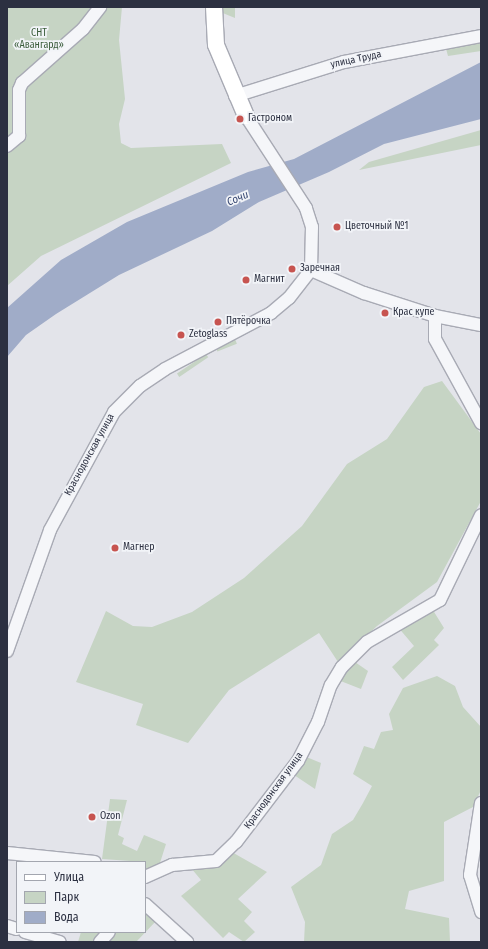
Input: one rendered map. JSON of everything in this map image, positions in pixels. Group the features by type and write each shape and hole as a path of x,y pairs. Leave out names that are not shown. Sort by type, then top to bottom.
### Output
{"main road":[{"path":"214,7 216,45 235,96 246,116"}],"street":[{"path":"7,146 19,136 19,90 22,83 83,29 100,7"},
{"name":"улица Труда","path":"235,96 344,62 481,36"},
{"path":"246,116 306,208 312,227 310,270 364,293 435,316 481,325"},
{"name":"Краснодонская улица","path":"7,651 50,530 114,412 140,386 165,369 271,313 289,298 310,270"},
{"path":"435,316 435,339 481,423"},
{"name":"Краснодонская улица","path":"146,877 172,865 216,861 236,842 298,761 318,722 331,685 342,667 367,642 440,600 481,515"},
{"path":"481,803 470,875 481,912"},
{"path":"7,853 85,861"},
{"path":"146,905 188,942"},
{"path":"28,933 60,942"},
{"path":"100,942 108,933"}],"green space":[{"name":"СНТ «Авангард»","path":"7,7 122,7 119,40 125,99 119,124 121,143 131,148 222,144 231,163 41,256 7,286"},
{"path":"208,7 235,7 235,18"},
{"path":"481,38 481,51 448,56 445,45"},
{"path":"481,130 481,145 359,170 369,162"},
{"path":"235,339 237,344 217,352 216,347"},
{"path":"206,354 208,357 179,377 177,374"},
{"path":"442,381 481,434 481,501 437,582 377,626 338,662 319,633 229,690 188,743 136,725 143,704 76,682 106,611 133,626 152,627 192,612 244,578 302,526 347,464 387,439 424,387"},
{"path":"431,607 444,628 434,640 439,645 403,680 392,667 414,646 397,626"},
{"path":"352,660 368,671 361,689 338,680"},
{"path":"437,676 455,686 463,707 481,727 481,790 473,807 444,822 444,881 409,891 405,909 449,918 450,942 304,942 305,922 291,887 321,865 332,834 353,820 363,803 372,786 353,774 364,746 374,749 381,732 393,730 389,714 403,688"},
{"path":"304,756 321,763 315,789 291,773"},
{"path":"110,799 127,800 118,835 124,838 122,844 137,851 144,835 166,844 159,866 146,873 146,861 102,859"},
{"path":"230,851 267,872 238,899 252,912 244,921 255,932 244,942 229,932 223,938 181,896 201,880 191,868"},
{"path":"146,911 156,921 146,932"},
{"path":"81,933 105,933 98,942 78,942"},
{"path":"112,933 145,933 137,941 105,942"}],"water":[{"name":"Сочи","path":"481,62 481,119 384,144 329,172 259,202 212,231 119,275 56,314 26,335 7,357 7,308 61,260 127,222 248,172 294,159"}],"place":[{"name":"Гастроном","path":"240,119"},
{"name":"Цветочный №1","path":"337,227"},
{"name":"Заречная","path":"292,269"},
{"name":"Магнит","path":"246,280"},
{"name":"Крас купе","path":"385,313"},
{"name":"Пятёрочка","path":"218,322"},
{"name":"Zetoglass","path":"181,335"},
{"name":"Магнер","path":"115,548"},
{"name":"Ozon","path":"92,817"}]}
